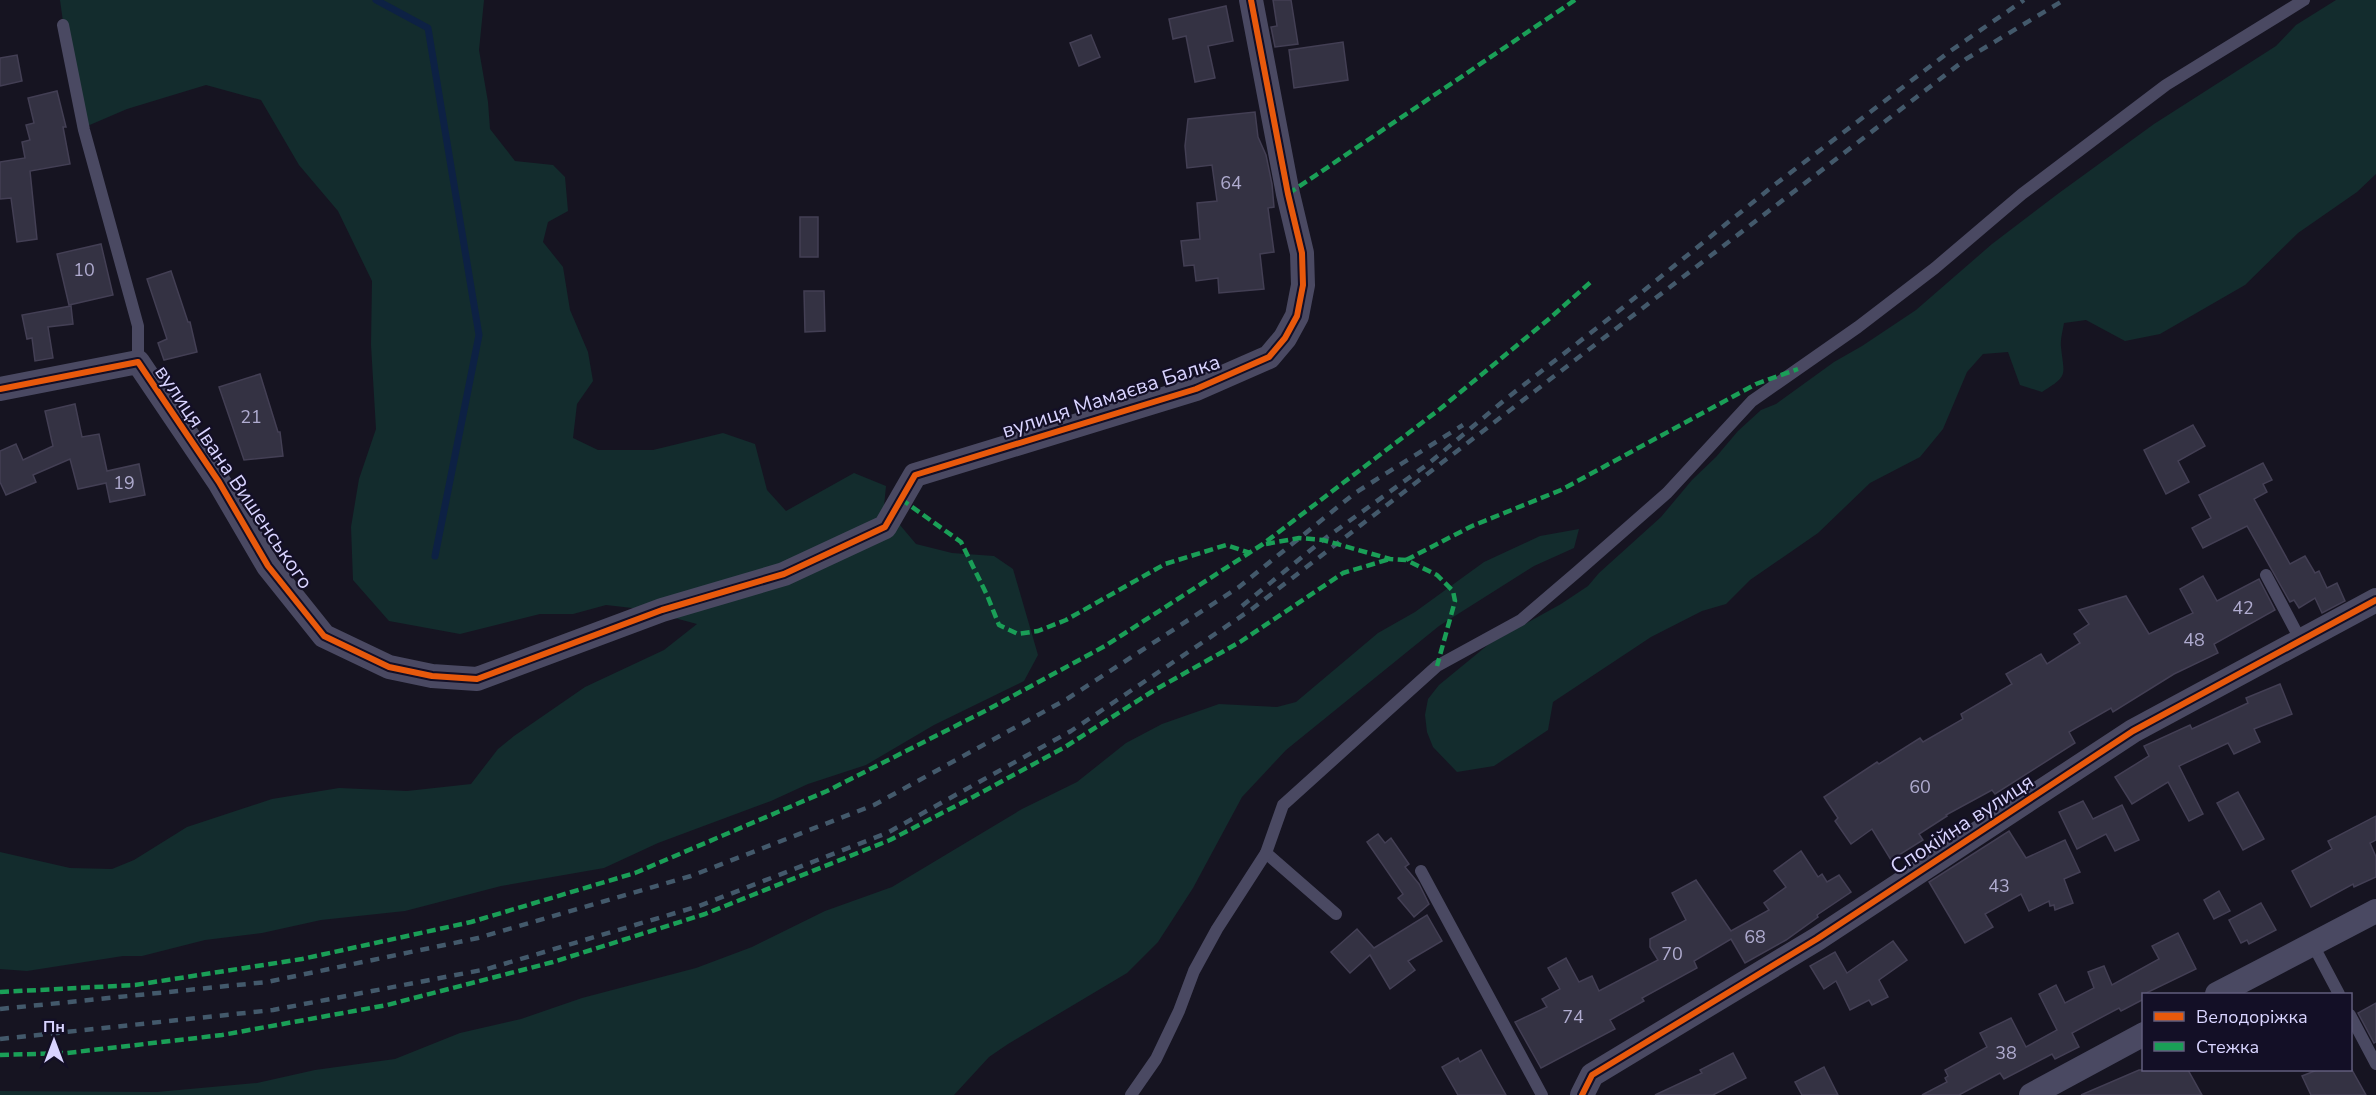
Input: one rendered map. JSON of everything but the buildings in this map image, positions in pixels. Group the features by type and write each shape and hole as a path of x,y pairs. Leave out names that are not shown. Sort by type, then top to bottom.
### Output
{"street":[{"name":"вулиця Мамаєва Балка","path":"324,636 389,667 432,676 477,679 662,610 784,574 885,526 915,476 1196,389 1269,357 1285,338 1298,316 1303,285 1302,253 1288,194 1251,0"},
{"name":"вулиця Івана Вишенського","path":"0,389 138,362 219,482 268,566 324,636"},
{"name":"Спокійна вулиця","path":"1582,1095 1592,1075 1817,939 2133,731 2376,600"},
{"path":"2219,993 2376,910"},
{"path":"2031,1095 2142,1035"}],"lane":[{"path":"1131,1095 1156,1059 1179,1011 1194,971 1217,929 1266,853 1283,805 1437,666 1521,620 1569,579 1666,493 1752,401 1858,327 1935,268 2022,194 2166,84 2304,0"},
{"path":"63,25 84,130 138,326 138,362"},
{"path":"2266,575 2300,639"},
{"path":"1266,853 1336,914"},
{"path":"1421,871 1542,1095"},
{"path":"2312,943 2338,993"},
{"path":"2352,1019 2376,1064"}],"green space":[{"path":"60,0 484,0 479,50 490,129 515,161 553,165 565,177 568,211 548,222 543,242 563,267 570,310 588,352 593,381 577,404 573,438 598,450 653,450 723,433 755,444 767,490 786,511 854,473 886,486 884,506 916,544 952,553 994,556 1013,569 1038,655 1024,681 934,725 866,765 808,784 771,801 658,843 604,868 501,886 405,911 321,920 262,933 205,940 142,956 123,956 27,971 0,969 0,852 70,868 112,869 134,860 187,827 272,799 339,788 407,791 471,784 498,749 514,736 585,687 664,650 697,624 641,609 606,605 573,614 540,614 460,634 389,621 353,580 351,527 359,479 376,429 371,345 372,281 338,211 299,165 261,100 206,85 127,109 78,130"},
{"path":"2336,0 2376,0 2376,174 2357,192 2298,233 2245,285 2160,334 2125,341 2086,320 2064,323 2061,338 2063,374 2057,382 2042,392 2020,385 2008,352 1983,354 1967,372 1943,429 1920,457 1870,483 1818,533 1750,580 1726,604 1702,611 1651,637 1553,702 1548,730 1494,766 1457,772 1433,747 1427,732 1425,715 1428,699 1439,685 1489,644 1561,604 1588,586 1599,573 1661,517 1692,480 1761,410 1776,404 1834,362 1916,310 1992,244 2059,193 2154,124 2276,46 2296,25"},
{"path":"1579,529 1574,548 1534,566 1439,626 1286,750 1242,797 1193,888 1158,942 1127,973 989,1057 954,1095 0,1095 0,1091 157,1092 257,1083 315,1070 395,1059 460,1033 521,1019 582,998 696,968 752,947 825,911 892,887 1022,809 1077,782 1126,743 1162,724 1219,704 1277,707 1296,702 1378,633 1415,612 1484,562 1540,536"}],"waterway":[{"path":"376,0 428,28 479,335 435,556"}],"railway":[{"path":"1242,606 1323,540 1428,464 1507,398 1773,186 1949,52 2024,0"},
{"path":"0,1039 273,1010 487,969 699,906 887,833 1071,731 1252,609 1966,59 2064,0"},
{"path":"0,1009 267,982 478,938 691,876 874,805 1067,699 1239,587 1355,493 1463,425"}],"marked path":[{"path":"1288,194 1575,0"},
{"path":"0,992 135,985 302,959 471,922 635,873 827,791 985,711 1105,646 1263,544 1440,409 1593,280"},
{"path":"1406,560 1472,526 1561,490 1756,384 1798,369"},
{"path":"901,499 961,542 999,625 1018,634 1038,631 1066,620 1165,564 1226,545 1250,553"},
{"path":"1266,544 1299,538 1323,540 1390,559 1406,560 1437,575 1453,591 1455,601 1437,666"},
{"path":"0,1055 67,1053 222,1035 387,1005 553,962 705,914 890,840 973,797 1065,747 1153,691 1240,642 1343,573 1390,559"}],"cycle path":[{"path":"0,389 138,362 219,482 268,566 324,636 389,667 432,676 477,679 662,610 784,574 885,527 915,475 1196,389 1269,357 1285,338 1297,316 1303,285 1302,253 1288,194 1251,0"},
{"path":"1582,1095 1592,1075 1817,939 2133,731 2376,600"}]}
